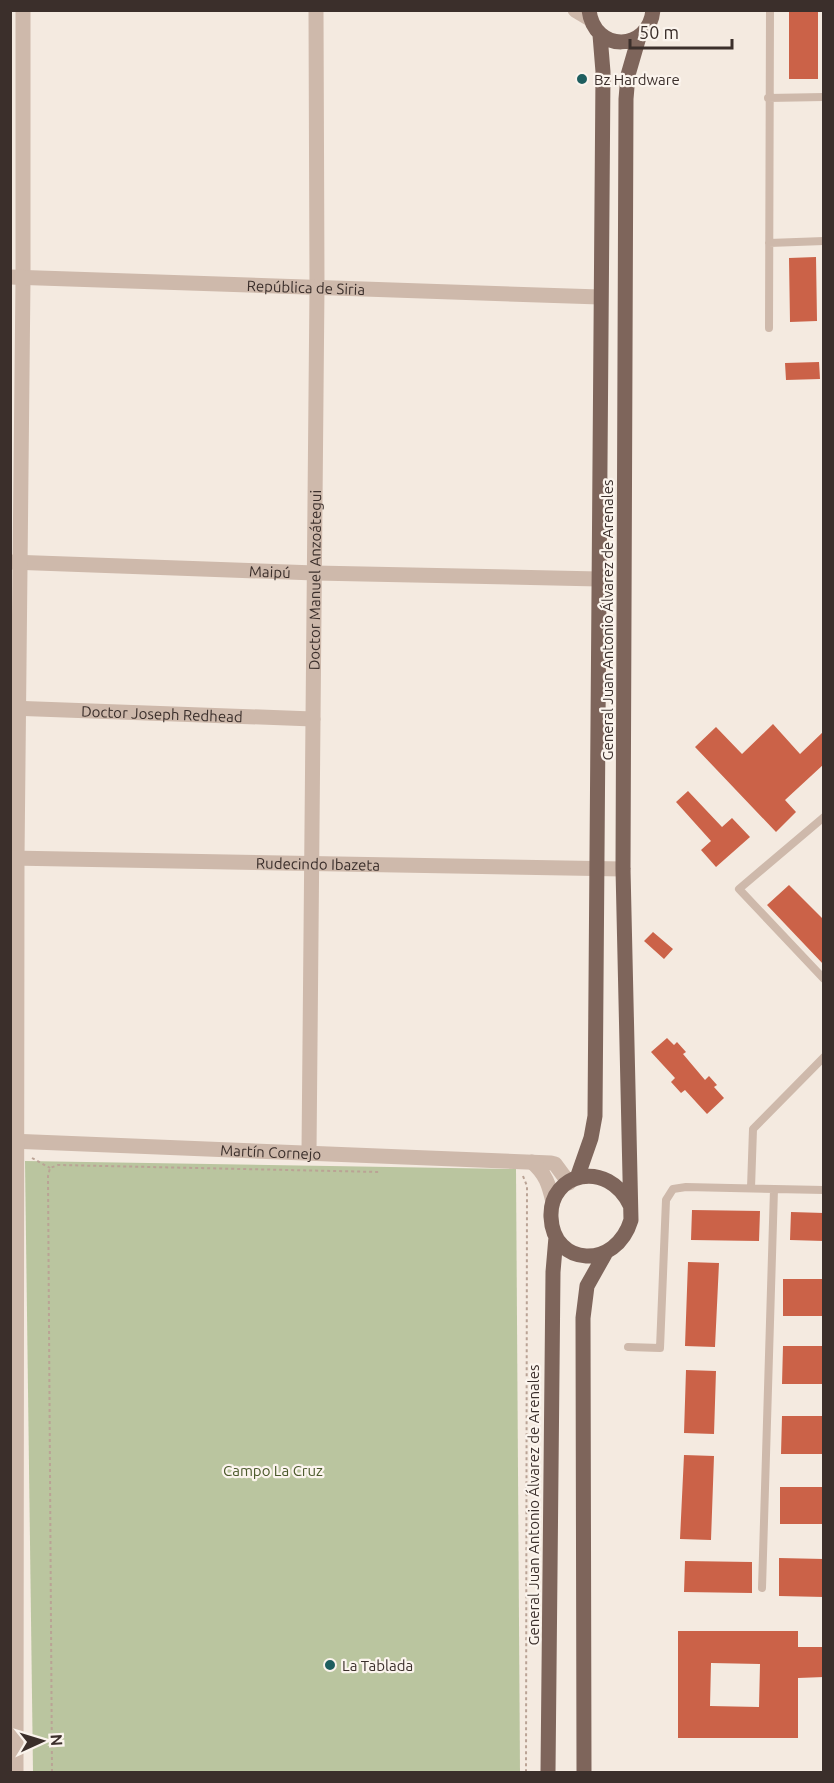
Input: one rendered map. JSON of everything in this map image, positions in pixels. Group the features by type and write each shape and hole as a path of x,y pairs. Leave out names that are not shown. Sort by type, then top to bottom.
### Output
{"main road":[{"name":"General Juan Antonio Álvarez de Arenales","path":"584,1773 583,1318 587,1286 605,1254 618,1246 627,1234 631,1220 623,869 626,99 628,75 639,37 651,22 653,11"},
{"name":"General Juan Antonio Álvarez de Arenales","path":"548,1773 553,1272 556,1237 552,1226 553,1202 561,1188 573,1180 591,1138 595,1116 603,72 600,35 589,15"},
{"path":"600,35 619,42 639,37"},
{"path":"573,1180 593,1176 609,1180 619,1188 630,1205"},
{"path":"556,1237 571,1251 580,1255 592,1257 605,1254"}],"street":[{"path":"16,1773 13,1708 16,1145 15,562 17,278 23,10"},
{"name":"Doctor Manuel Anzoátegui","path":"309,1152 317,287 316,10"},
{"path":"575,10 589,15"},
{"name":"República de Siria","path":"17,278 600,297"},
{"name":"Maipú","path":"15,562 315,573 599,579"},
{"name":"Doctor Joseph Redhead","path":"15,708 313,719"},
{"name":"Rudecindo Ibazeta","path":"14,858 312,861 623,869"},
{"name":"Martín Cornejo","path":"16,1145 309,1152 532,1162 555,1164 573,1180"},
{"path":"532,1162 545,1176 553,1202"}],"lane":[{"path":"769,328 770,10"},
{"path":"768,98 824,97"},
{"path":"768,243 824,241"},
{"path":"824,817 739,889 824,979"},
{"path":"751,1188 753,1130 824,1057"},
{"path":"628,1347 660,1348 666,1200 673,1189 686,1187 824,1190"},
{"path":"762,1588 774,1189"}],"path":[{"path":"16,1145 50,1168"},
{"path":"50,1168 57,1165 390,1172"},
{"path":"50,1168 48,1176 52,1773"},
{"path":"520,1175 525,1177 527,1186 525,1773"}],"green space":[{"name":"Campo La Cruz","path":"25,1161 516,1169 520,1772 33,1772"}],"building":[{"path":"789,10 818,10 818,79 789,79"},
{"path":"816,257 817,321 790,322 789,258"},
{"path":"819,362 820,379 786,380 785,363"},
{"path":"773,724 800,754 824,731 824,764 785,800 796,812 776,832 695,747 716,727 742,754"},
{"path":"688,791 722,827 732,818 750,837 716,867 701,850 711,841 676,802"},
{"path":"789,885 824,920 824,965 767,905"},
{"path":"653,932 673,949 664,959 644,941"},
{"path":"667,1038 674,1045 677,1042 686,1052 683,1054 705,1080 709,1076 717,1085 714,1087 724,1098 707,1114 685,1090 681,1093 671,1082 675,1078 651,1052"},
{"path":"692,1210 760,1211 759,1241 691,1240"},
{"path":"791,1212 824,1213 824,1241 790,1240"},
{"path":"688,1262 719,1263 715,1347 685,1346"},
{"path":"783,1279 824,1279 824,1316 783,1316"},
{"path":"783,1346 824,1346 824,1384 782,1384"},
{"path":"686,1370 716,1371 714,1434 684,1433"},
{"path":"782,1416 824,1416 824,1454 781,1454"},
{"path":"684,1455 714,1456 711,1540 680,1539"},
{"path":"780,1487 824,1487 824,1524 780,1524"},
{"path":"779,1558 824,1559 824,1597 779,1596"},
{"path":"685,1561 752,1562 752,1593 684,1592"},
{"path":"678,1631 798,1631 798,1647 824,1647 824,1677 798,1678 798,1738 678,1738","holes":["711,1663 760,1664 759,1707 710,1706"]}],"place":[{"name":"Bz Hardware","path":"582,79"},
{"name":"La Tablada","path":"330,1665"}]}
